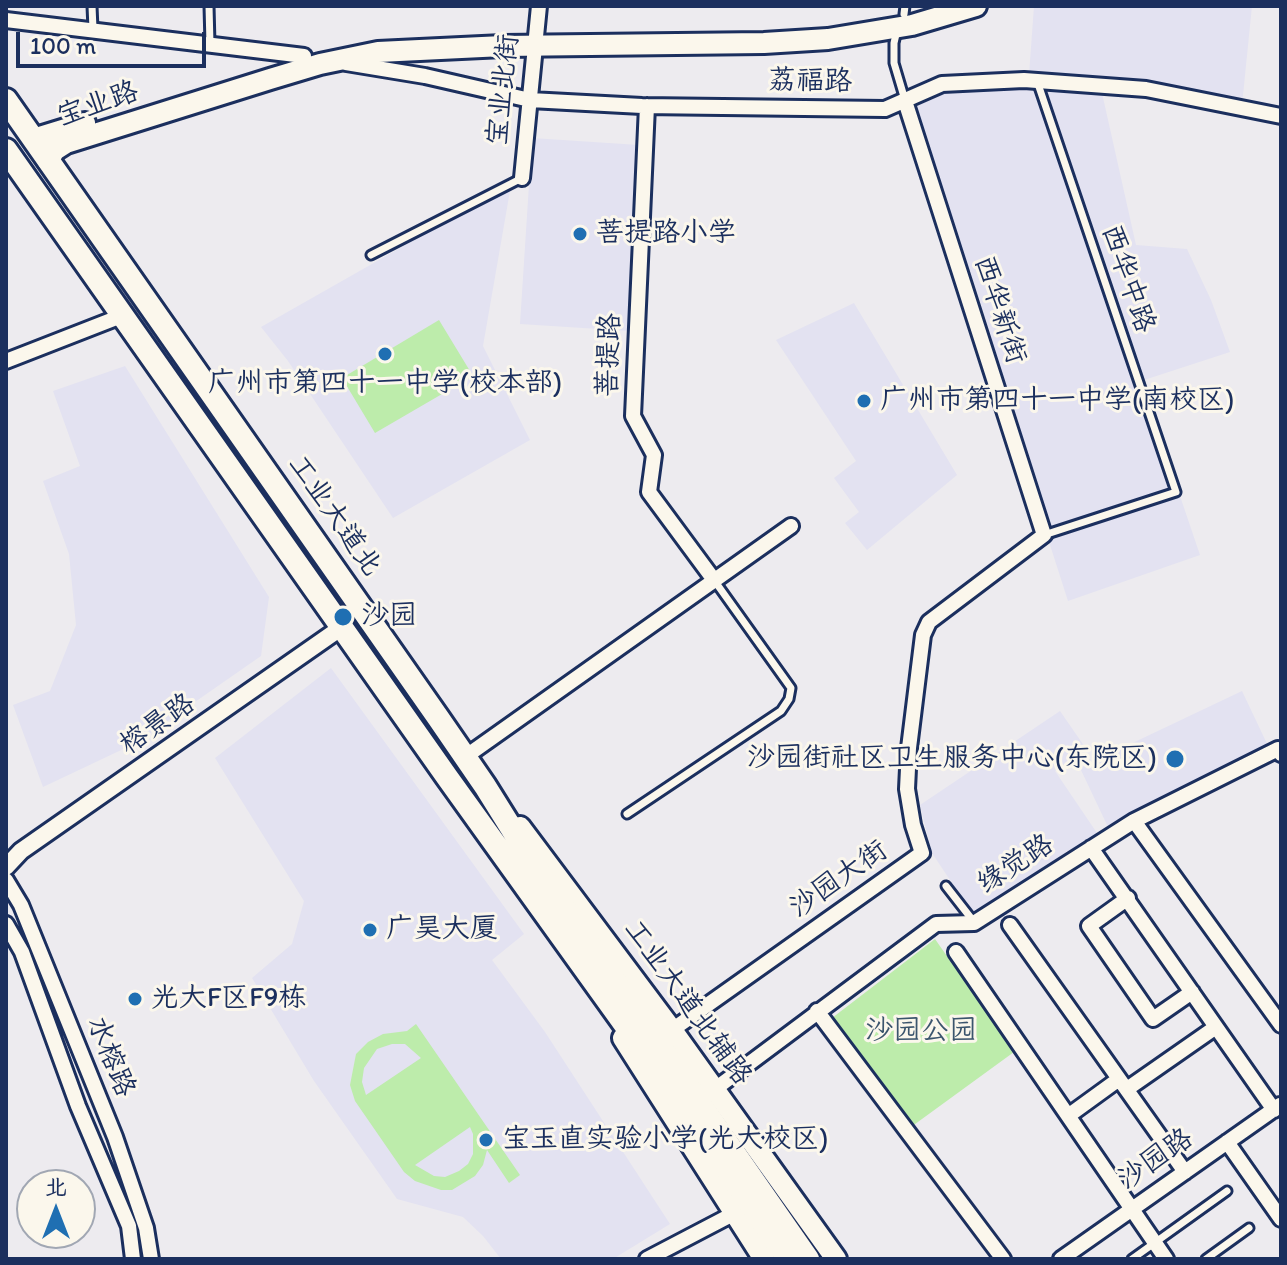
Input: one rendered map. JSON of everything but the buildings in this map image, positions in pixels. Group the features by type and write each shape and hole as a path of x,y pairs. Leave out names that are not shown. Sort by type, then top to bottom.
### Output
{"main road":[{"name":"宝业路","path":"902,16 936,6"},
{"name":"宝业路","path":"48,161 55,150 66,143 334,61 378,52 535,40 777,30 853,24 976,6"},
{"name":"宝业路","path":"33,139 304,56 375,41 407,38 535,40"},
{"name":"工业大道北","path":"6,100 485,786 687,1098"},
{"name":"工业大道北","path":"8,156 590,974 687,1098"},
{"name":"工业大道北辅路","path":"485,786 556,873 836,1259"},
{"path":"590,974 625,1041 764,1259"},
{"path":"687,1098 788,1259"},
{"path":"687,1098 808,1259"}],"street":[{"name":"宝业北街","path":"522,178 539,6"},
{"path":"6,20 304,56"},
{"name":"荔福路","path":"334,61 425,76 530,100 647,106 885,109 942,84 1037,81 1146,89 1281,116"},
{"name":"西华新街","path":"905,101 1044,535"},
{"name":"菩提路","path":"647,106 633,416 654,455 649,492 714,580"},
{"path":"6,361 124,315"},
{"path":"465,757 791,526"},
{"name":"沙园大街","path":"672,1030 922,853 907,789 923,635 929,622 1044,535"},
{"name":"榕景路","path":"6,867 21,851 342,627"},
{"name":"缘觉路","path":"715,1089 936,924 974,923 1134,821 1280,750"},
{"path":"1134,821 1281,1025"},
{"path":"1091,848 1216,1027 1277,1107"},
{"name":"水榕路","path":"6,880 21,905 115,1137 146,1228 151,1259"},
{"path":"1128,898 1089,926 1096,937 1153,1019 1192,992"},
{"name":"水榕路","path":"6,924 22,952 78,1106 129,1226 133,1259"},
{"path":"1010,925 1185,1172"},
{"path":"956,952 1166,1259"},
{"path":"817,1011 1003,1259"},
{"path":"1068,1116 1216,1027"},
{"name":"沙园路","path":"1061,1259 1277,1107"},
{"path":"1227,1142 1281,1219"},
{"path":"647,1259 735,1213"}],"lane":[{"path":"92,6 93,29"},
{"path":"209,6 210,45"},
{"path":"902,16 894,43 894,63 905,101"},
{"name":"西华中路","path":"1037,81 1176,492 1044,535"},
{"path":"371,255 522,178"},
{"path":"627,814 781,711 789,699 791,688 714,580"},
{"path":"946,886 974,923"},
{"path":"1132,1259 1227,1191"},
{"path":"1206,1259 1249,1228"}],"shaded area":[{"path":"1034,6 1252,6 1242,105 1029,75"},
{"path":"1025,86 1102,93 1136,245 1187,249 1211,300 1230,352 1141,381 1200,555 1068,601 909,105 946,90"},
{"name":"菩提路小学","path":"532,138 639,145 630,331 520,324"},
{"name":"广州市第四十一中学(校本部)","path":"511,185 483,346 530,440 393,518 288,361 261,327"},
{"name":"广州市第四十一中学(南校区)","path":"854,303 957,475 867,550 845,523 859,512 834,478 856,461 776,340"},
{"path":"125,366 269,597 261,656 136,743 43,787 13,705 50,691 76,625 69,554 43,481 80,466 53,391"},
{"path":"331,668 524,934 492,960 545,1032 670,1224 613,1259 501,1259 463,1217 397,1199 314,1081 252,978 292,944 304,901 215,758"},
{"name":"沙园街社区卫生服务中心(东院区)","path":"1242,691 1270,750 1108,827 1080,768"},
{"path":"1060,711 1087,750 1055,771 1099,836 976,919 932,853 920,805"}],"green space":[{"path":"439,320 473,376 375,433 342,378"},
{"name":"沙园公园","path":"935,939 1014,1052 911,1127 832,1018"},
{"path":"416,1024 520,1175 509,1183 487,1150 483,1165 475,1176 452,1190 441,1190 415,1181 404,1172 355,1101 350,1085 356,1054 368,1042 383,1034 407,1031","holes":["405,1044 421,1058 366,1095 362,1082 364,1068 377,1049","470,1127 473,1154 468,1164 459,1171 445,1177 434,1176 415,1165"]}],"place":[{"name":"菩提路小学","path":"580,234"},
{"name":"广州市第四十一中学(校本部)","path":"385,354"},
{"name":"广州市第四十一中学(南校区)","path":"864,401"},
{"name":"沙园","path":"343,617"},
{"name":"沙园街社区卫生服务中心(东院区)","path":"1175,759"},
{"name":"广昊大厦","path":"370,930"},
{"name":"光大F区F9栋","path":"135,999"},
{"name":"宝玉直实验小学(光大校区)","path":"486,1140"}]}
